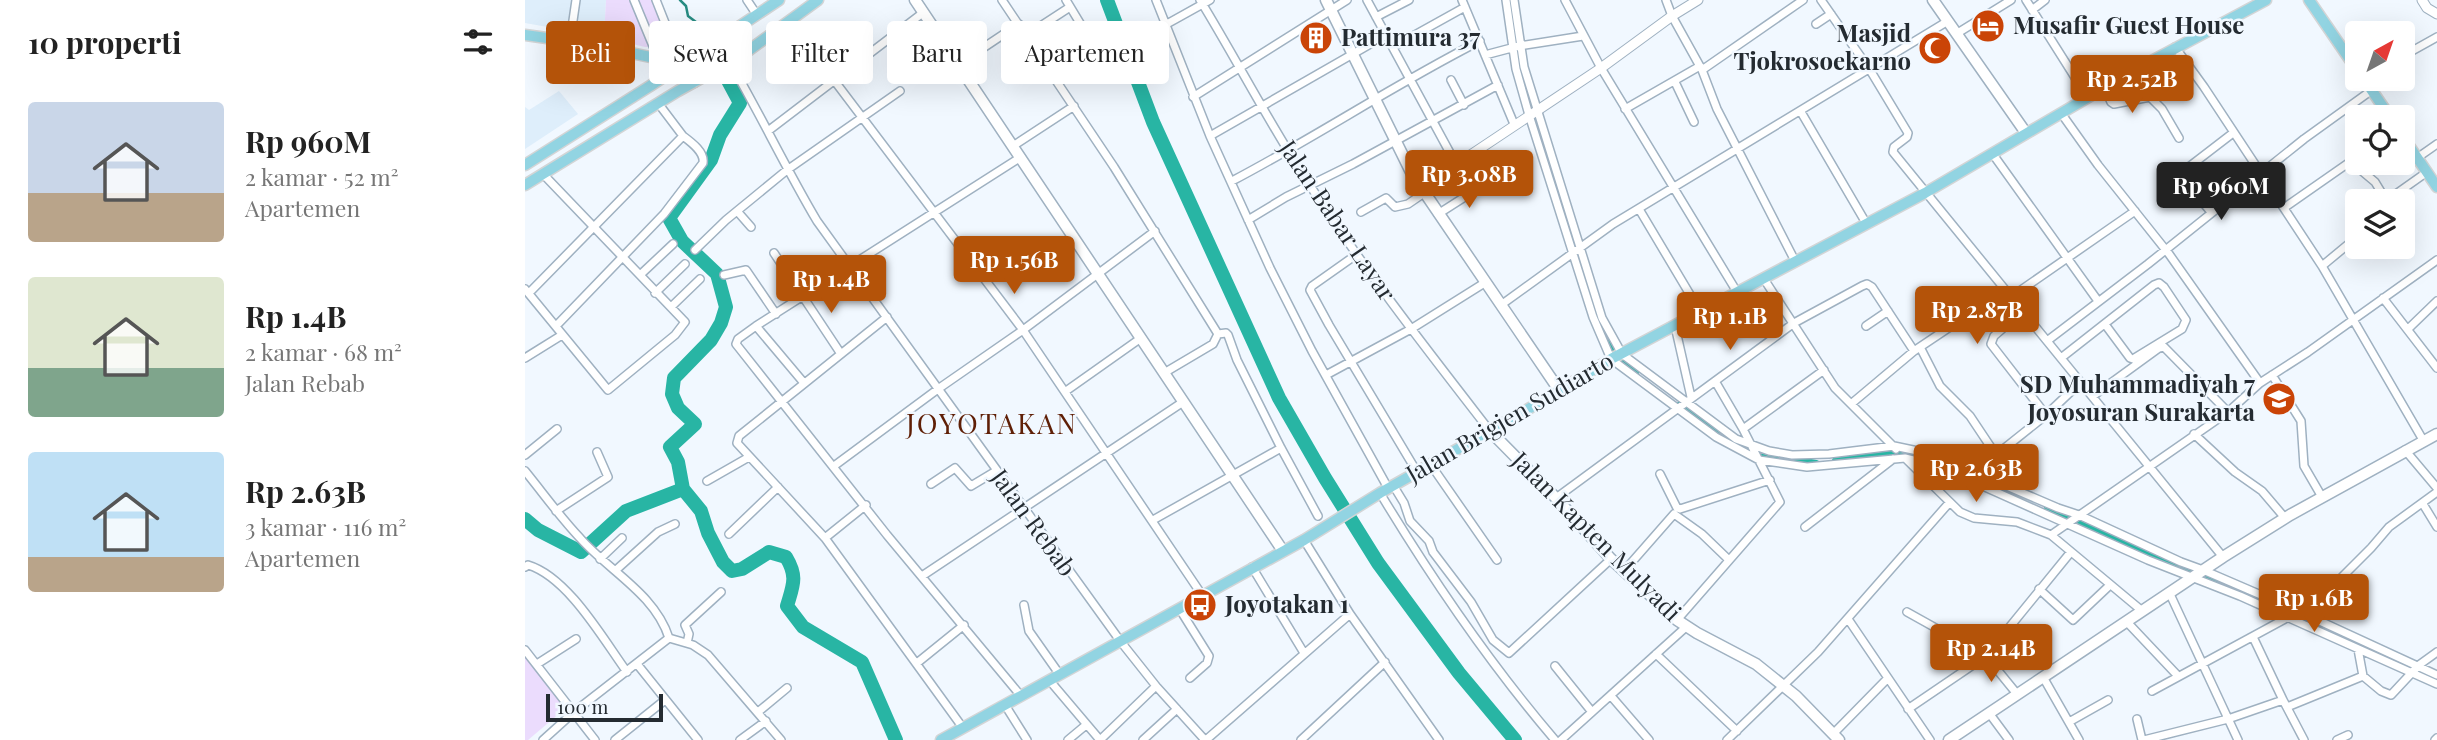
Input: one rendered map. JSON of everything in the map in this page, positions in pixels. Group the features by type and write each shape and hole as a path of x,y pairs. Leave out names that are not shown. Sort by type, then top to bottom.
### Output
{"main road":[{"path":"748,21 779,0"},
{"path":"791,21 818,0"},
{"path":"915,0 930,21"},
{"path":"1933,0 2026,133"},
{"name":"Jalan Brigjen Sudiarto","path":"941,740 1304,540 1617,356 1924,193 2175,47 2266,0"},
{"path":"2309,0 2345,52"},
{"path":"1329,5 1395,141 1423,191 1559,390"},
{"path":"525,35 546,38"},
{"path":"525,165 649,82"},
{"path":"525,185 691,84"},
{"path":"972,84 1283,551"},
{"path":"2415,155 2437,187"},
{"name":"Jalan Kapten Mulyadi","path":"1490,431 1611,559 1681,623 1756,664 1785,687 1836,737"},
{"path":"1949,740 2197,573 2285,518 2437,433"}],"street":[{"path":"573,21 576,0"},
{"path":"634,0 649,36"},
{"path":"656,0 664,21"},
{"path":"747,0 757,15"},
{"path":"1002,0 1017,21"},
{"path":"1156,0 1164,21"},
{"path":"1193,97 1329,5 1347,0"},
{"path":"1367,0 1457,164"},
{"path":"1376,17 1409,0"},
{"path":"1506,0 1533,112 1576,251 1617,356 1724,432 1751,446 1806,456 1895,448 1932,454 1976,471 2058,508 2073,519 2415,670 2437,684"},
{"path":"1514,0 1516,47"},
{"path":"1565,0 1625,109 1737,292"},
{"path":"1666,0 1701,68 1717,109 1795,261"},
{"path":"1361,212 1386,198 1395,207 1402,207 1514,124 1601,68 1698,0"},
{"path":"1625,109 1701,68 1803,0"},
{"path":"1821,0 1870,71 1908,133 1907,137 1893,148 1893,152 2223,557"},
{"path":"1956,34 2011,0"},
{"path":"2026,0 2088,98"},
{"path":"2032,10 2045,0"},
{"path":"2422,0 2427,8 2437,14"},
{"path":"1169,23 1204,1"},
{"name":"Jalan Babar Layar","path":"1204,1 1309,185 1411,330 1490,431"},
{"path":"1050,21 1068,4 1078,21"},
{"path":"1393,47 1464,4 1514,124"},
{"path":"873,52 924,12"},
{"path":"1817,24 1831,14"},
{"path":"1501,305 1639,209 1870,71 1948,21"},
{"path":"1169,35 1193,97 1270,268 1387,489 1413,546 1471,632 1555,740"},
{"path":"1210,136 1386,35"},
{"path":"1485,55 1583,36"},
{"path":"2415,49 2437,37"},
{"path":"1232,181 1289,152 1375,99 1480,41"},
{"path":"2175,47 2322,266 2423,440"},
{"path":"1451,80 1464,105"},
{"path":"1675,82 1694,122"},
{"name":"Jalan Rebab","path":"739,84 817,221 849,267 1121,642 1156,686 1206,740"},
{"path":"768,131 831,84"},
{"path":"837,84 1023,330 1202,595"},
{"path":"1060,84 1218,334"},
{"path":"1248,220 1498,86"},
{"path":"2105,88 2114,104 2147,96 2156,101 2179,138"},
{"path":"695,250 787,170 863,120 900,91"},
{"path":"2047,341 2371,91"},
{"path":"556,326 664,214 703,163 699,150 683,135 658,103"},
{"path":"1013,146 1074,106"},
{"path":"1801,112 1866,223"},
{"path":"2061,113 2165,250 2260,383"},
{"path":"2211,212 2182,178 2181,173 2233,133"},
{"path":"543,173 593,228 623,256 655,293 683,318 684,324 675,335 608,390 527,291 593,228 683,135"},
{"path":"2417,158 2437,144"},
{"path":"1992,153 2098,301"},
{"path":"1021,157 756,326 738,339 737,347 1021,696"},
{"path":"2284,208 2345,165"},
{"path":"2403,189 2427,172"},
{"path":"2369,175 2379,189"},
{"path":"1438,214 1485,184"},
{"path":"1639,209 1701,313"},
{"path":"737,211 751,227"},
{"path":"2011,297 2134,211"},
{"path":"834,466 1155,231"},
{"path":"640,275 673,244"},
{"path":"2322,266 2345,247"},
{"path":"773,253 841,354"},
{"path":"1356,255 1310,288 1329,326 1417,472"},
{"path":"2051,535 2228,412 2260,383 2436,262"},
{"path":"655,293 685,264"},
{"path":"724,275 745,270 776,314"},
{"path":"671,307 700,279"},
{"path":"1764,279 1835,388 1949,503 1967,516 2017,523 2051,535 2141,610"},
{"path":"1325,375 1411,330 1486,282"},
{"path":"2061,358 2159,283 2165,287 2186,320 2182,329 2133,359 2107,327"},
{"path":"1556,498 1794,323 1867,284 1872,287 1917,349 1940,386 1970,416 1996,455"},
{"path":"1851,404 1917,349 2005,290"},
{"path":"2383,298 2437,368"},
{"path":"2408,330 2437,301"},
{"path":"1866,326 1888,311"},
{"path":"2022,311 1994,336 1991,344 2046,415"},
{"path":"887,317 737,440 740,447 825,538 963,728"},
{"path":"756,326 804,383"},
{"path":"1675,326 1683,404 1723,442 1757,458 1807,467 1904,457 1938,466 2146,547 2240,596 2291,614 2358,649 2415,670 2437,675"},
{"path":"1164,373 1213,344 1218,334"},
{"path":"1218,334 1228,335 1237,360 1318,516"},
{"path":"525,358 562,335"},
{"path":"1066,391 1141,338"},
{"path":"2093,396 2164,347 2228,412"},
{"path":"1743,429 1824,370"},
{"path":"2272,375 2299,416 2304,467 2322,497"},
{"path":"1566,738 1656,654 1729,560 1779,504 1770,480 1715,381"},
{"path":"1976,471 2046,415 2081,382"},
{"path":"922,576 1183,402"},
{"path":"525,455 557,429"},
{"path":"2195,434 2235,472 2262,491 2285,518"},
{"path":"1153,520 1281,448"},
{"path":"2152,691 2326,594 2389,527 2423,504 2437,490 2405,450"},
{"path":"556,511 608,477 597,452"},
{"path":"707,481 749,457"},
{"path":"1805,527 1893,458"},
{"path":"1431,465 1497,560"},
{"path":"930,484 955,468 971,486 996,471"},
{"path":"525,471 579,538 599,558 616,569 649,604 669,638 687,643 708,655 781,740"},
{"path":"1660,474 1677,508 1680,509 1770,480"},
{"path":"729,534 778,487"},
{"path":"1387,489 1404,503 1410,521 1429,541 1437,558 1471,602 1493,640 1509,653 1611,559"},
{"path":"1727,740 1785,687 1949,503"},
{"path":"2423,504 2437,527"},
{"path":"825,538 866,505"},
{"path":"1624,571 1674,514 1702,534 1729,560"},
{"path":"616,569 658,532 675,524"},
{"path":"599,558 622,538"},
{"path":"1304,540 1350,614 1437,739"},
{"path":"1909,709 1986,656 2070,553"},
{"path":"525,567 531,565 558,582 627,672"},
{"path":"1252,567 1304,653"},
{"path":"2039,589 2073,620 2109,585"},
{"path":"687,643 689,634 685,625 721,592"},
{"path":"2169,592 2238,740"},
{"path":"1024,606 1029,631 1055,678 1086,725 1100,740 1156,686"},
{"path":"1179,608 1209,656 1207,663 1190,678"},
{"path":"1907,612 1986,656 2017,694"},
{"path":"1206,740 1350,614"},
{"path":"1848,619 1930,740"},
{"path":"2126,621 2178,676"},
{"path":"917,663 964,625"},
{"path":"2253,637 2304,740"},
{"path":"543,740 574,712 669,638"},
{"path":"537,664 576,639"},
{"path":"2358,649 2363,676 2390,695 2437,652"},
{"path":"525,650 595,740"},
{"path":"1656,654 1737,731"},
{"path":"1301,740 1385,662"},
{"path":"637,664 698,740"},
{"path":"1555,666 1592,712"},
{"path":"2137,719 2143,740 2285,703 2363,676"},
{"path":"2043,677 2079,740"},
{"path":"1836,737 1888,678"},
{"path":"758,712 787,688"},
{"path":"1611,696 1649,740"},
{"path":"615,740 665,700"},
{"path":"2069,722 2108,700"},
{"path":"1005,705 1027,740"},
{"path":"1143,740 1177,709"},
{"path":"1989,713 2009,740"},
{"path":"740,740 766,722"},
{"path":"1068,740 1086,725"},
{"path":"2179,731 2181,740"},
{"path":"2337,740 2348,735"}],"shaded area":[{"path":"525,0 606,0 605,21 546,21 546,27 525,23"},
{"path":"606,0 653,0 662,21 649,21 649,47 645,47 635,45 635,21 605,21"},
{"path":"559,91 578,114 525,149 525,107 529,110"},
{"path":"525,657 567,707 528,740 525,740"}],"waterway":[{"path":"680,0 686,6 688,16 695,21"},
{"path":"1107,0 1153,122 1279,398 1378,563 1459,673 1515,740"},
{"path":"1510,0 1512,21"},
{"path":"1520,72 1535,112"},
{"path":"730,84 740,103 720,135 711,160 669,218 682,241 717,274 726,307 711,340 674,378 672,394 678,408 695,424 670,447 678,462 683,489 701,511 708,533 723,562 732,571 742,569 769,552 786,557 793,576 787,606 803,627 862,662 896,740"},
{"path":"1543,138 1572,240"},
{"path":"1606,342 1613,354 1635,373"},
{"path":"1679,406 1723,435 1758,453 1816,464"},
{"path":"1836,461 1901,452 1934,458"},
{"path":"525,519 538,530 581,552 626,511 683,489"},
{"path":"2048,507 2238,592"}],"place":[{"name":"Musafir Guest House","path":"1988,26"},
{"name":"Pattimura 37","path":"1316,38"},
{"name":"Masjid Tjokrosoekarno","path":"1935,48"},
{"name":"SD Muhammadiyah 7 Joyosuran Surakarta","path":"2279,399"},
{"name":"Joyotakan 1","path":"1200,605"}],"district":[{"name":"JOYOTAKAN","path":"992,424"}]}
